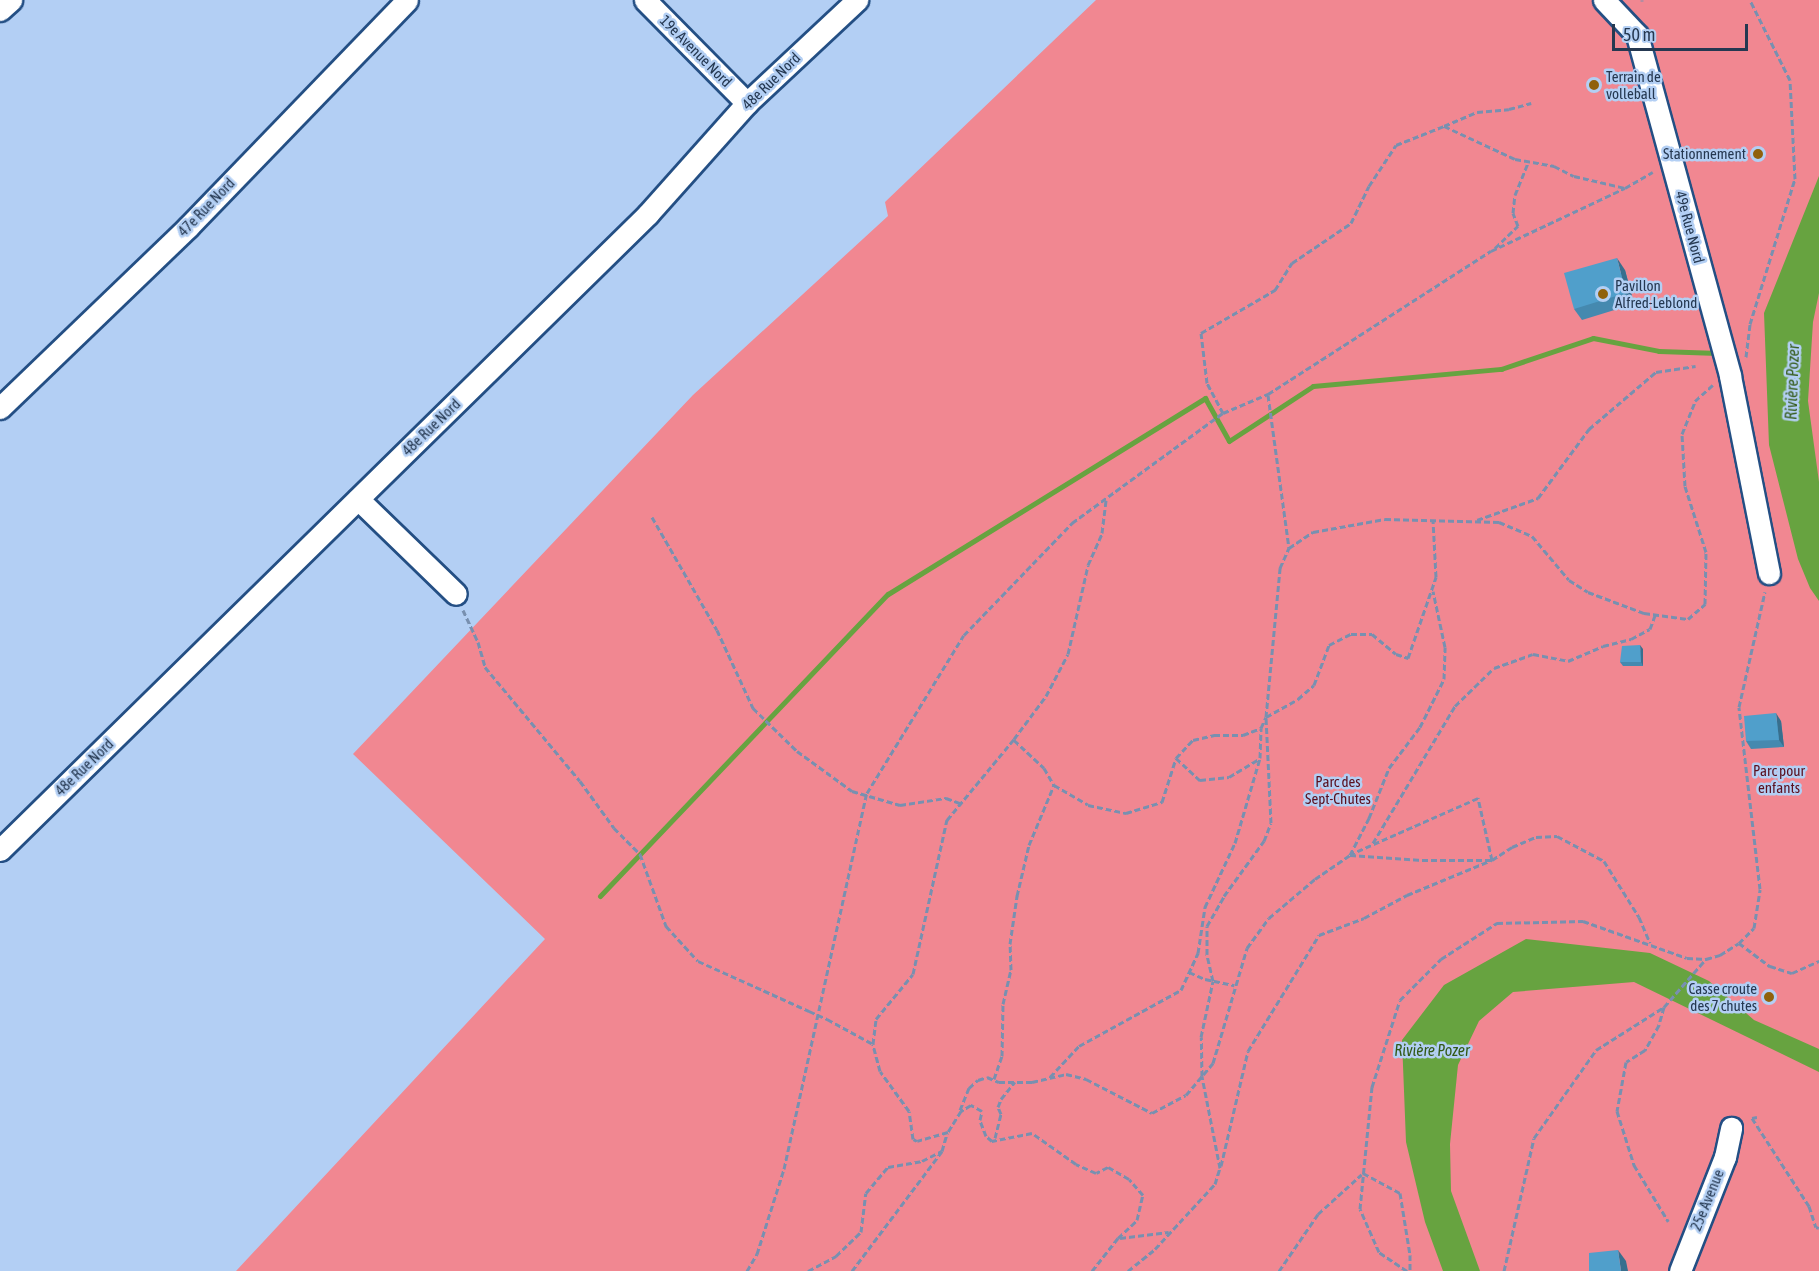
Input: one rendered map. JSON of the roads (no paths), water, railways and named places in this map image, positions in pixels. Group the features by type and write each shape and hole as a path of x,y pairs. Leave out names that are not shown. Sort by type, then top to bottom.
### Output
{"street":[{"path":"0,10 11,0"},
{"name":"47e Rue Nord","path":"0,408 188,227 407,0"},
{"name":"19e Avenue Nord","path":"645,0 747,103"},
{"name":"48e Rue Nord","path":"0,850 648,214 747,103 857,0"},
{"name":"49e Rue Nord","path":"1604,0 1637,35 1730,376 1769,573"},
{"path":"358,499 456,594"},
{"name":"25e Avenue","path":"1680,1271 1725,1156 1731,1128"}],"water":[{"name":"Rivière Pozer","path":"1819,176 1819,293 1813,322 1808,401 1819,482 1819,601 1810,588 1798,559 1769,445 1764,313"},
{"name":"Rivière Pozer","path":"1526,939 1650,953 1709,981 1754,1020 1819,1049 1819,1072 1634,982 1513,992 1479,1021 1458,1065 1450,1144 1451,1191 1480,1271 1443,1271 1425,1222 1406,1142 1402,1040 1444,985"}],"waterway":[{"path":"600,896 888,594 1205,398 1229,441 1313,386 1501,369 1593,338 1659,351 1718,353"}],"place":[{"name":"Terrain de volleball","path":"1594,85"},
{"name":"Stationnement","path":"1758,154"},
{"name":"Pavillon Alfred-Leblond","path":"1603,294"},
{"name":"Casse croute des 7 chutes","path":"1769,997"}],"park label":[{"name":"Parc pour enfants","path":"1779,778"},
{"name":"Parc des Sept-Chutes","path":"1338,790"}]}
